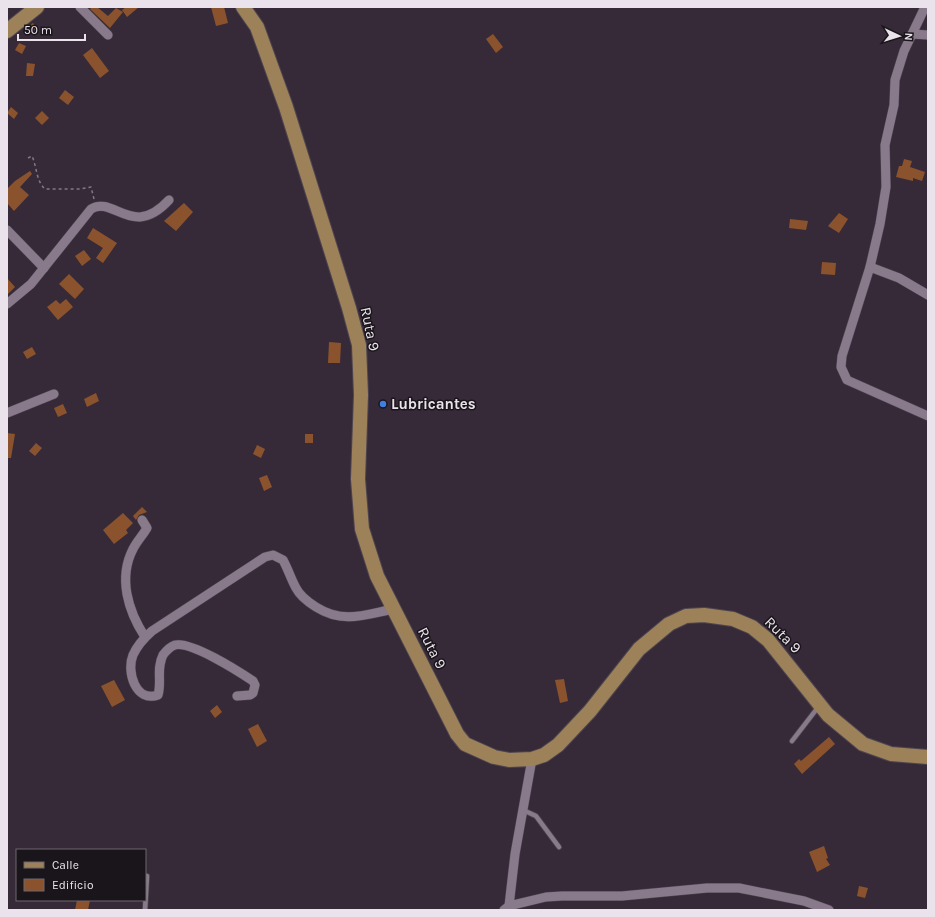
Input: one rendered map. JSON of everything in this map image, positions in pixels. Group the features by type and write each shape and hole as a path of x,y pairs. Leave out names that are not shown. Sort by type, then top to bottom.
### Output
{"main road":[{"path":"7,31 37,7"},
{"name":"Ruta 9","path":"243,7 257,27 286,107 349,308 359,346 362,395 358,479 362,529 377,576 457,734 465,744 494,757 509,760 532,759 558,745 590,711 639,649 669,624 686,616 704,615 733,619 752,627 768,640 828,715 863,744 891,754 928,758"}],"street":[{"path":"80,7 108,34"},
{"path":"925,7 904,51 895,80 894,105 884,155 885,196 870,267 842,356 841,367 847,380 928,416"},
{"path":"912,34 928,34"},
{"path":"7,304 31,284 84,218 95,207 104,207 129,215 148,217 159,211 169,200"},
{"path":"7,230 44,268"},
{"path":"870,267 898,278 928,295"},
{"path":"7,414 54,394"},
{"path":"142,520 147,528 133,549 125,577 128,600 138,626 146,637"},
{"path":"237,696 250,695 253,692 255,685 253,681 217,659 182,645 169,648 163,656 159,666 160,689 158,695 152,697 145,696 138,690 130,670 133,656 152,631 265,556 273,555 283,560 296,589 307,602 335,617 349,618 393,609"},
{"path":"532,759 506,908 546,897 622,896 707,888 739,888 804,901 829,910"}],"lane":[{"path":"792,741 820,705"},
{"path":"523,810 536,816 559,847"},
{"path":"146,893 147,876"}],"path":[{"path":"28,158 32,156 36,166 38,180 45,189 80,189 91,187 94,193 95,207"}],"building":[{"path":"92,7 97,7 108,16 116,8 123,12 110,28 90,9"},
{"path":"126,7 139,7 127,17 122,10"},
{"path":"211,7 224,7 228,23 216,26"},
{"path":"33,23 37,28 31,33 27,27"},
{"path":"493,34 503,47 496,53 486,39"},
{"path":"19,43 26,46 22,54 15,50"},
{"path":"92,48 109,71 100,78 83,55"},
{"path":"27,63 35,64 33,76 26,76"},
{"path":"65,90 74,97 68,105 59,98"},
{"path":"11,107 18,113 14,119 7,113"},
{"path":"42,111 49,118 42,125 35,118"},
{"path":"904,159 912,161 910,167 925,172 922,181 913,178 913,181 896,177 899,166 902,166"},
{"path":"30,171 32,174 20,187 29,195 14,211 7,203 7,189 15,181"},
{"path":"184,203 193,212 176,231 164,221"},
{"path":"839,213 848,219 839,233 828,226"},
{"path":"790,219 808,221 806,230 789,228"},
{"path":"93,228 117,243 103,263 96,258 103,248 87,238"},
{"path":"84,250 91,259 82,266 75,256"},
{"path":"822,262 836,263 835,275 821,274"},
{"path":"69,274 84,289 75,299 59,284"},
{"path":"7,278 15,287 7,295"},
{"path":"66,299 73,307 58,320 47,307 56,300 60,304"},
{"path":"329,342 341,343 340,363 328,363"},
{"path":"32,347 36,354 27,359 23,352"},
{"path":"96,393 99,401 87,407 84,399"},
{"path":"63,404 67,413 58,417 54,408"},
{"path":"7,433 15,434 11,458 7,458"},
{"path":"305,434 313,434 313,443 305,443"},
{"path":"36,443 42,448 35,456 29,451"},
{"path":"257,445 265,449 261,458 253,454"},
{"path":"267,475 272,487 264,491 259,478"},
{"path":"142,507 147,512 139,515 136,520 133,516"},
{"path":"123,513 133,523 126,530 128,533 114,544 103,530"},
{"path":"564,679 568,701 560,703 555,680"},
{"path":"114,680 125,700 112,707 101,686"},
{"path":"217,705 222,712 215,718 210,711"},
{"path":"258,724 267,741 257,747 248,729"},
{"path":"829,737 835,744 802,774 794,764 799,759 801,761"},
{"path":"824,846 828,858 826,859 830,865 817,872 809,852"},
{"path":"859,886 868,888 865,898 857,896"},
{"path":"77,901 90,901 88,910 75,910"}],"place":[{"name":"Lubricantes","path":"383,404"}]}
